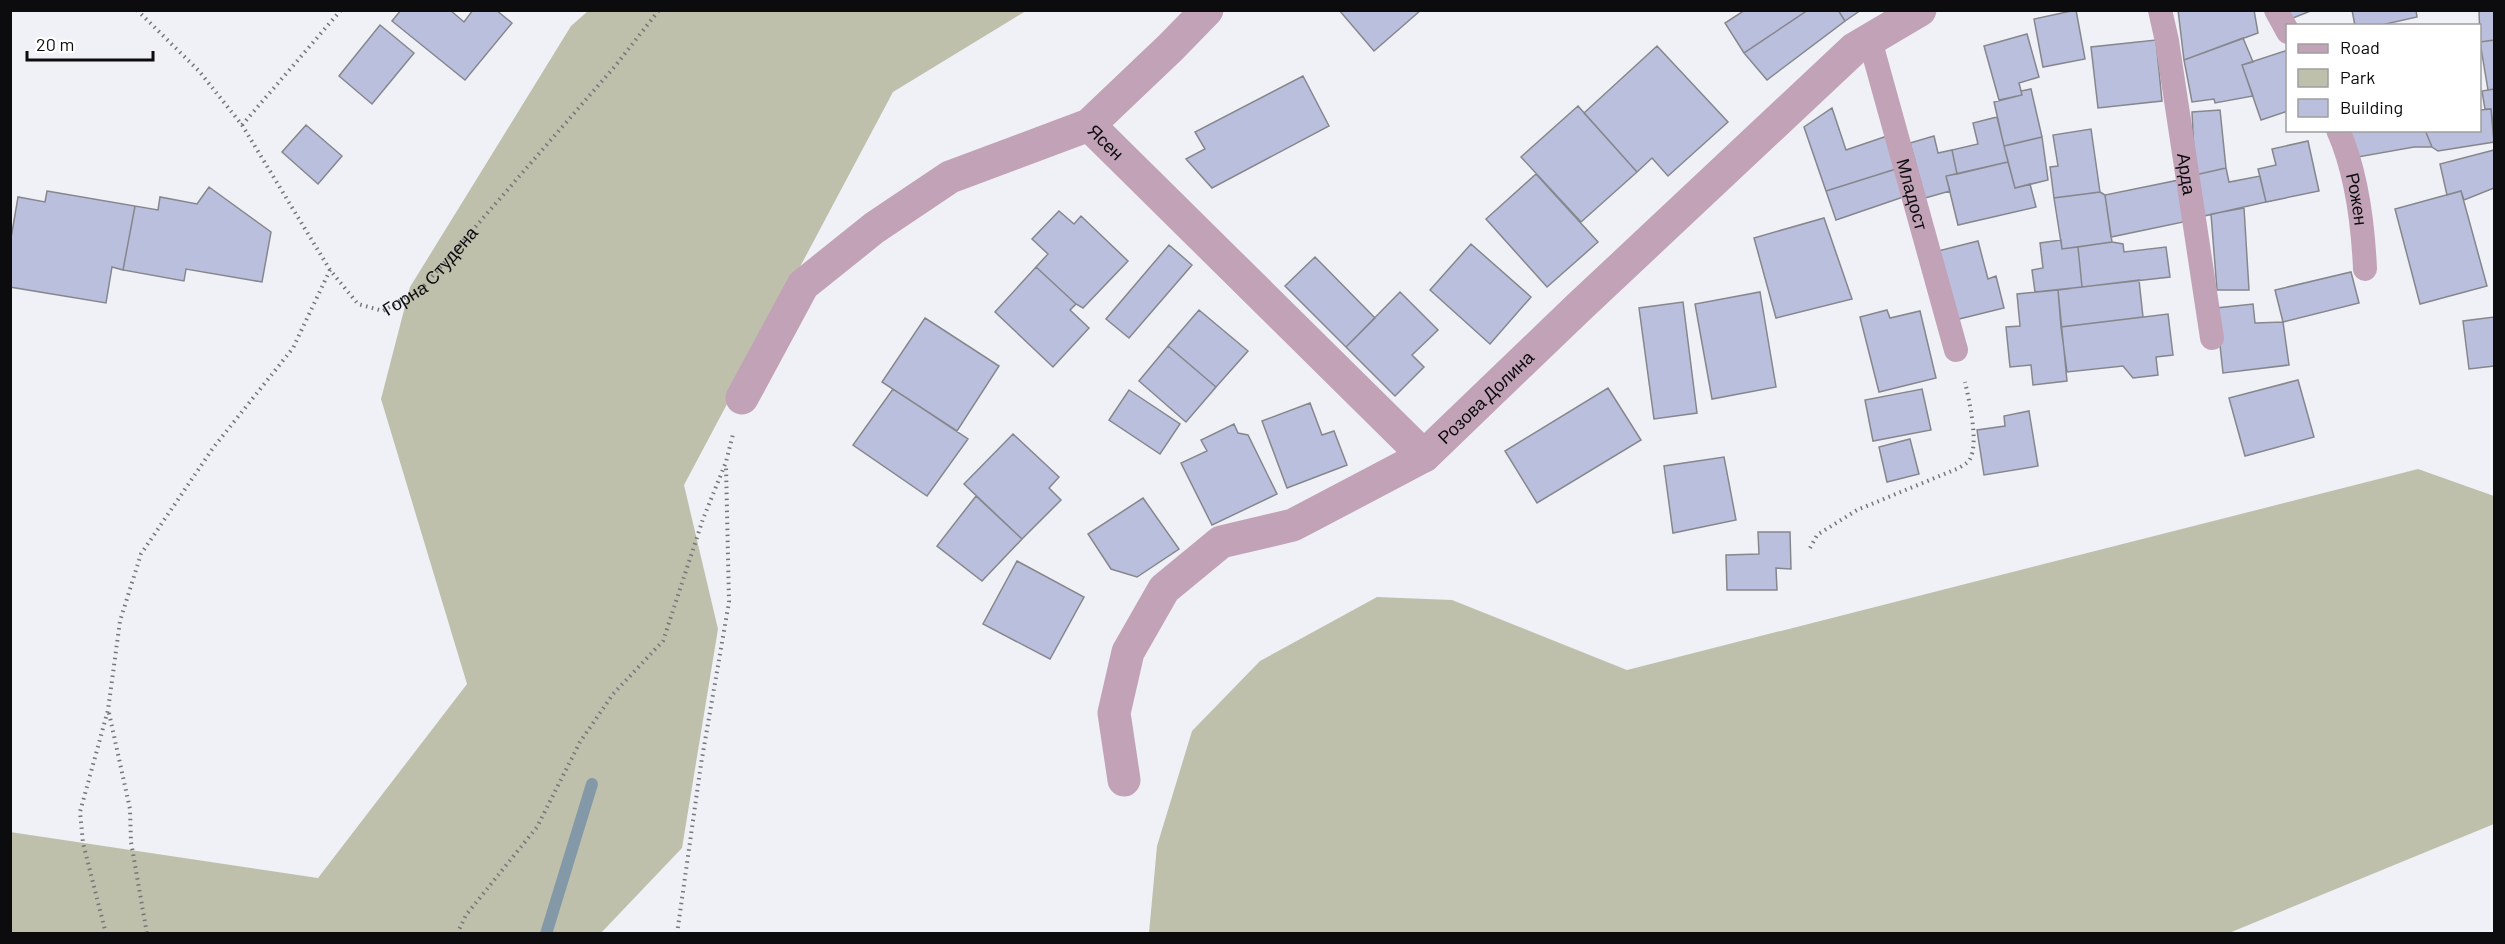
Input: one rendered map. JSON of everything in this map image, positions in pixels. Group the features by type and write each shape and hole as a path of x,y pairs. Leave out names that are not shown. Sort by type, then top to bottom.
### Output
{"street":[{"path":"1089,125 1207,10"},
{"name":"Розова Долина","path":"1124,780 1114,713 1128,652 1164,589 1221,542 1293,525 1424,456 1586,300 1854,49 1906,14"},
{"name":"Ясен","path":"742,398 803,285 873,228 950,177 1089,125 1424,456"}],"lane":[{"name":"Арда","path":"2160,10 2167,41 2212,338"},
{"path":"2276,10 2286,28"},
{"name":"Младост","path":"1870,40 1956,350"},
{"name":"Рожен","path":"2339,132 2356,193 2365,269"}],"path":[{"name":"Горна Студена","path":"136,10 199,71 242,125 330,270 358,304 383,311 424,286 616,65 659,10"},
{"path":"242,125 341,10"},
{"path":"106,933 83,843 80,812 108,710 120,621 141,554 213,448 293,348 330,270"},
{"path":"1810,548 1817,536 1857,510 1959,468 1970,461 1974,448 1973,435 1968,396 1956,350"},
{"path":"457,933 466,915 537,827 580,742 613,694 663,641 703,519 726,462 742,398"},
{"path":"677,933 701,764 729,602 726,462"},
{"path":"108,710 130,809 131,842 147,933"}],"green space":[{"path":"588,11 1026,11 893,92 684,485 718,629 682,848 601,933 11,933 10,832 318,878 467,684 381,399 410,287 571,26"},
{"path":"2418,469 2494,496 2494,824 2229,933 1149,933 1157,846 1192,731 1260,661 1377,597 1452,600 1627,670"}],"building":[{"path":"401,10 450,10 464,22 473,10 496,10 512,23 465,80 392,21"},
{"path":"1339,10 1421,10 1374,51"},
{"path":"1745,10 1808,10 1744,53 1725,23"},
{"path":"1808,10 1838,10 1845,21 1767,80 1744,53"},
{"path":"1838,10 1861,10 1845,21"},
{"path":"2076,10 2085,59 2043,67 2034,19"},
{"path":"2178,10 2254,10 2258,33 2184,60"},
{"path":"2285,10 2313,10 2288,20"},
{"path":"2352,10 2416,10 2417,17 2386,24 2355,24"},
{"path":"2479,10 2494,10 2494,40 2481,42"},
{"path":"380,25 414,53 372,104 339,76"},
{"path":"2027,34 2039,77 2019,83 2022,95 1999,100 1984,46"},
{"path":"2243,38 2253,62 2242,65 2253,96 2215,103 2214,99 2192,102 2184,60"},
{"path":"2156,40 2162,101 2098,108 2091,47"},
{"path":"2494,40 2494,89 2488,90 2481,42"},
{"path":"1657,46 1728,122 1668,176 1652,158 1637,172 1584,113"},
{"path":"2286,51 2286,112 2261,120 2242,65"},
{"path":"1303,76 1329,126 1212,188 1186,159 1205,149 1195,132"},
{"path":"2031,89 2042,137 2004,146 1994,102 2022,95 2021,91"},
{"path":"2494,89 2494,134 2491,109 2485,109 2482,91"},
{"path":"1578,106 1637,172 1581,222 1521,157"},
{"path":"1832,108 1846,150 1887,136 1896,169 1826,191 1804,127"},
{"path":"2491,109 2494,142 2438,151 2432,147 2426,132 2481,132 2481,110"},
{"path":"2220,110 2226,168 2195,175 2192,112"},
{"path":"1997,117 2008,162 1957,174 1952,150 1978,144 1973,123"},
{"path":"306,125 342,156 318,184 282,152"},
{"path":"2091,129 2100,192 2054,198 2050,167 2058,166 2053,135"},
{"path":"2348,132 2426,132 2432,147 2414,147 2358,157"},
{"path":"1934,136 1938,153 1952,150 1957,174 1946,176 1950,191 1925,198 1910,143"},
{"path":"2042,137 2048,180 2015,188 2004,146"},
{"path":"2308,141 2319,191 2266,202 2258,169 2276,165 2272,149"},
{"path":"2494,150 2494,188 2464,200 2461,191 2447,195 2440,164"},
{"path":"2008,162 2015,188 2030,184 2036,207 1958,225 1946,176"},
{"path":"2226,168 2229,182 2260,176 2266,202 2204,216 2195,175"},
{"path":"1896,169 1906,196 1836,220 1826,191"},
{"path":"1536,174 1598,242 1547,287 1486,219"},
{"path":"2179,180 2188,221 2111,237 2105,195"},
{"path":"209,187 271,232 262,282 186,269 184,281 123,270 135,206 158,210 160,197 197,204"},
{"path":"47,191 135,206 123,270 112,267 106,303 10,287 10,244 18,197 45,202"},
{"path":"2461,191 2487,286 2420,304 2395,209"},
{"path":"2100,192 2105,195 2112,242 2062,249 2054,198"},
{"path":"2244,208 2249,290 2217,290 2211,214"},
{"path":"1059,211 1074,224 1081,216 1128,261 1083,308 1036,267 1048,254 1032,239"},
{"path":"1824,218 1852,299 1776,318 1754,238"},
{"path":"2061,240 2062,249 2078,247 2082,287 2035,292 2032,270 2043,268 2040,243"},
{"path":"1978,241 1988,279 1996,276 2004,308 1955,320 1938,251"},
{"path":"2112,242 2123,244 2124,252 2166,247 2170,277 2082,287 2078,247"},
{"path":"1471,244 1531,297 1490,344 1430,290"},
{"path":"1169,245 1192,265 1129,338 1106,319"},
{"path":"1315,257 1375,318 1346,347 1285,286"},
{"path":"1036,267 1076,304 1070,310 1089,328 1053,367 995,312"},
{"path":"2351,272 2359,303 2283,322 2275,290"},
{"path":"2139,280 2143,317 2061,327 2058,290"},
{"path":"2058,290 2067,381 2033,385 2031,365 2010,367 2006,327 2020,326 2017,294"},
{"path":"1400,292 1438,330 1412,355 1424,367 1395,396 1346,347"},
{"path":"1760,292 1776,387 1712,399 1695,304"},
{"path":"1683,302 1697,413 1654,419 1639,308"},
{"path":"2253,304 2255,323 2283,322 2289,365 2223,373 2216,308"},
{"path":"1199,310 1248,351 1216,387 1168,346"},
{"path":"1887,310 1890,318 1920,311 1936,378 1879,392 1860,317"},
{"path":"2168,314 2173,355 2156,357 2158,375 2133,378 2123,366 2067,372 2061,327"},
{"path":"2494,317 2494,366 2469,369 2463,321"},
{"path":"925,318 999,366 957,431 882,382"},
{"path":"1168,346 1216,387 1186,422 1139,381"},
{"path":"2298,380 2314,437 2245,456 2229,398"},
{"path":"1608,388 1641,440 1537,503 1505,451"},
{"path":"893,389 968,439 927,496 853,445"},
{"path":"1922,389 1931,430 1873,441 1865,400"},
{"path":"1129,390 1180,424 1160,454 1109,420"},
{"path":"1310,403 1322,435 1334,431 1347,465 1287,488 1262,421"},
{"path":"2029,411 2038,466 1984,475 1977,430 2005,426 2004,416"},
{"path":"1234,424 1238,433 1248,435 1277,494 1212,525 1181,463 1207,451 1201,440"},
{"path":"1013,434 1059,477 1049,488 1061,500 1022,539 964,484"},
{"path":"1910,439 1919,474 1887,482 1879,447"},
{"path":"1724,457 1736,520 1673,533 1664,466"},
{"path":"976,496 1022,539 982,581 937,546"},
{"path":"1143,498 1179,549 1137,577 1111,569 1088,534"},
{"path":"1758,532 1790,532 1791,569 1776,568 1777,590 1727,590 1726,555 1759,554"},
{"path":"1017,561 1084,597 1050,659 983,624"}],"waterway":[{"path":"546,934 592,784"}]}
